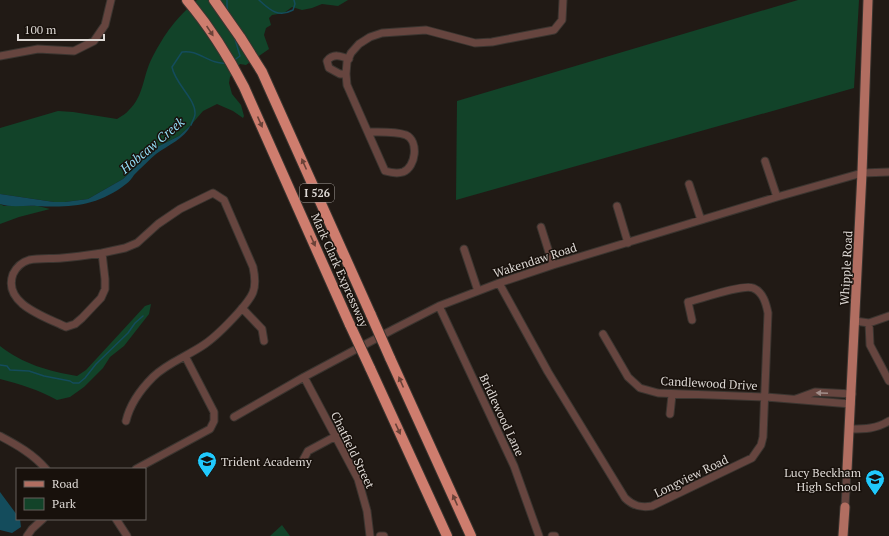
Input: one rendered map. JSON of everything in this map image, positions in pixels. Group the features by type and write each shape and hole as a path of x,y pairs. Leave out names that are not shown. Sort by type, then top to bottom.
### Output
{"highway":[{"name":"Mark Clark Expressway","path":"187,0 208,28 234,68 244,87 350,325 447,536"},
{"name":"Mark Clark Expressway","path":"214,0 252,54 262,72 471,536"}],"main road":[{"name":"Whipple Road","path":"847,470 862,173 868,0"},
{"name":"Whipple Road","path":"843,536 845,507"}],"street":[{"path":"0,56 38,49 74,51 94,41 105,25 111,0"},
{"path":"368,132 400,134 407,136 412,141 414,148 412,164 405,171 396,174 385,171 347,85 346,74 349,59 351,53 359,44 370,37 382,33 426,30 475,43 492,42 554,30 562,20 563,0"},
{"path":"346,74 340,74 329,68 327,61 333,56 349,59"},
{"path":"765,161 777,197"},
{"name":"Wakendaw Road","path":"234,417 304,377 439,306 499,283 553,265 777,197 862,173 889,172"},
{"path":"690,184 701,220"},
{"path":"102,254 105,266 105,289 101,298 75,324 66,327 28,308 16,298 11,290 11,281 14,272 19,265 28,260 102,254 125,248 137,243 158,224 180,209 213,193 224,200 253,267 255,276 255,288 250,300 221,332 204,345 162,370 145,386 130,407 126,421"},
{"path":"617,206 628,243"},
{"path":"541,227 553,265"},
{"path":"464,249 478,291"},
{"name":"Longview Road","path":"499,283 548,372 625,498 631,504 645,508 752,458 761,445 766,397 768,313 766,302 761,294 752,287 740,287 688,302 692,320"},
{"name":"Bridlewood Lane","path":"439,306 514,466 539,536"},
{"path":"242,308 262,329 264,341"},
{"path":"855,321 869,323 889,316"},
{"path":"869,323 870,345 889,380"},
{"name":"Candlewood Drive","path":"603,334 628,378 640,388 672,395 766,397 851,404"},
{"path":"138,468 210,429 214,420 214,412 184,356"},
{"name":"Chatfield Street","path":"304,377 358,479 368,511 370,536"},
{"name":"Candlewood Drive","path":"794,400 815,392 852,394"},
{"path":"670,414 672,395"},
{"path":"850,429 867,429 881,426 889,421"},
{"path":"0,436 17,445 45,468"},
{"path":"302,462 308,451 336,436"},
{"name":"Whipple Road","path":"845,507 847,470"},
{"path":"27,536 42,520"},
{"path":"117,520 127,536"}],"green space":[{"path":"197,0 348,0 338,6 322,4 302,10 292,7 284,13 272,15 269,18 271,25 266,28 264,35 269,49 246,65 240,64 230,77 229,83 232,94 241,105 244,116 243,118 233,111 217,104 203,111 179,136 157,147 123,179 88,199 54,202 0,194 0,128 58,111 117,119 128,111 138,98 152,58 172,26"},
{"path":"798,0 859,0 854,88 456,200 457,101"},
{"path":"0,204 4,206 38,206 50,209 19,217 0,224"},
{"path":"151,304 149,314 124,346 110,357 103,368 84,387 70,397 57,400 43,393 0,379 0,346 18,358 36,366 77,376 86,370 145,306"},
{"path":"282,525 290,536 270,536"}],"water":[{"path":"191,125 184,134 156,154 127,183 105,197 72,206 13,206 0,204 0,194 54,202 88,199 123,179 157,147 179,136"},
{"path":"0,492 16,514 16,520 20,520 21,527 12,533 0,530"}],"waterway":[{"name":"Hobcaw Creek","path":"227,0 228,12"},
{"name":"Hobcaw Creek","path":"259,0 274,12 279,13 293,10 295,4 294,0"},
{"name":"Hobcaw Creek","path":"233,61 240,56 235,39"},
{"name":"Hobcaw Creek","path":"191,125 195,115 194,108 189,97 177,79 172,67 182,52 193,53 215,62 226,63"},
{"path":"0,365 7,366 10,370 29,371 73,383 79,383 143,316"}],"place":[{"name":"Trident Academy","path":"207,478"},
{"name":"Lucy Beckham High School","path":"875,496"}]}
